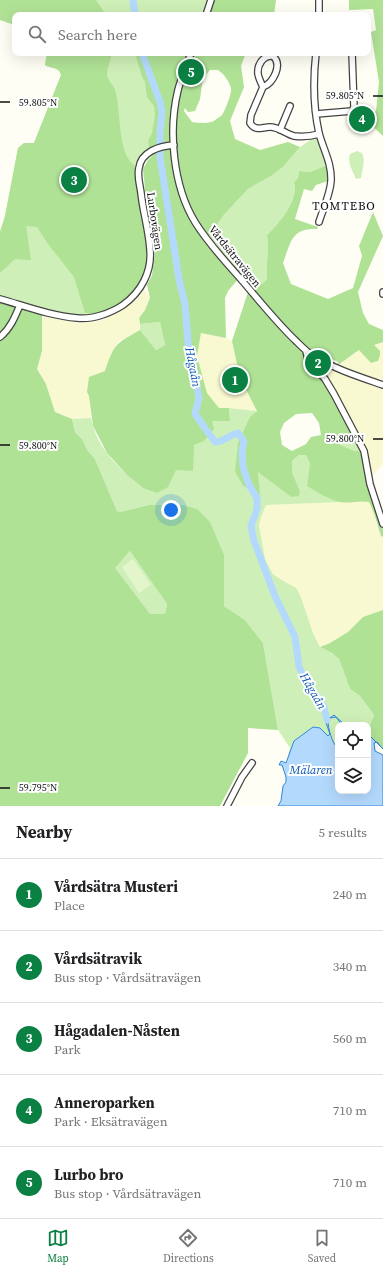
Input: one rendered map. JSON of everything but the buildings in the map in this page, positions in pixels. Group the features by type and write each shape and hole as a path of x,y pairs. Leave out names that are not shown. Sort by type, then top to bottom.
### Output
{"street":[{"path":"207,12 211,0"},
{"path":"319,0 319,12"},
{"name":"Vårdsätravägen","path":"190,56 177,97 174,118 174,145 178,175 187,206 195,222 217,253 274,318 306,351 346,372 383,385"},
{"path":"263,87 258,69 263,59 268,56 272,56 277,62 276,68 270,83 263,87 251,115 250,123 253,128 258,129 269,127 296,136 320,134"},
{"path":"316,56 313,90 316,114 328,160 331,180 319,222"},
{"path":"316,114 352,111 354,107 352,56"},
{"path":"280,130 290,106"},
{"name":"Lurbovägen","path":"0,299 61,316 82,319 93,317 118,308 136,294 148,274 150,250 138,168 143,158 155,149 174,145"},
{"path":"0,337 11,324 20,305"},
{"path":"306,351 308,360 325,379 364,451 370,484 383,524"},
{"path":"227,806 242,777 252,763"}],"green space":[{"path":"0,0 209,0 204,12 12,12 12,24 0,20"},
{"path":"0,0 96,0 104,12 12,12 12,24 0,20"},
{"path":"214,0 276,0 274,12 210,12"},
{"path":"349,0 383,0 383,136 368,122 376,111 379,82 371,32 376,30 373,9 349,10"},
{"path":"46,56 188,56 169,142 149,148 135,168 138,192 144,219 147,274 139,287 122,303 95,315 67,315 0,297 0,232 5,216 18,148 24,143 34,143 61,75 58,70 45,65"},
{"path":"46,56 111,56 107,76 115,90 122,142 129,160 135,166 136,183 143,220 146,256 143,273 136,289 118,305 100,312 85,313 74,277 48,244 37,227 26,226 31,260 15,259 0,273 0,232 5,216 18,148 24,143 34,143 61,75 58,70 45,65"},
{"path":"136,56 245,56 241,66 244,87 230,121 235,139 260,150 288,142 300,147 283,167 271,176 248,189 223,216 207,239 239,278 228,291 225,298 226,338 201,333 197,356 207,393 219,408 229,408 230,421 212,421 214,429 204,441 194,445 193,471 176,470 168,487 157,493 143,488 127,475 107,453 93,426 89,396 87,392 89,377 105,371 113,350 120,342 140,330 156,350 165,345 160,322 140,324 139,318 145,310 150,298 147,285 152,275 155,252 147,210 143,169 148,160 155,153 149,147 148,141 152,133 155,115 154,106 147,97 145,82","holes":["210,70 218,70 226,78 231,88 229,98 222,115 211,122 192,122 184,111 185,108 188,112 195,111 200,99 203,78"]},
{"path":"319,134 330,169 325,166 310,172 299,171 298,178 294,182 294,197 291,204 282,218 267,235 267,279 263,283 249,289 207,239 223,216 248,189 271,176 283,167 300,147"},
{"path":"357,151 362,153 364,162 361,178 356,179 349,161 349,157 350,154"},
{"path":"325,166 330,169 331,180 316,185 312,191 304,189 295,219 318,227 317,229 302,231 293,238 290,243 283,263 291,284 328,299 353,288 362,256 359,246 373,212 383,236 358,292 363,313 369,324 383,330 383,342 374,345 380,351 378,361 371,363 359,350 338,365 338,362 316,351 309,360 325,379 353,431 340,445 355,451 364,451 383,524 383,537 381,536 369,502 362,501 347,503 336,501 307,486 310,464 306,455 299,455 292,461 292,472 300,491 299,496 291,497 258,472 260,495 243,486 235,472 238,443 250,417 257,411 240,378 232,341 249,289 263,283 267,279 267,235 282,218 291,204 294,197 294,182 298,178 299,171 310,172","holes":["312,413 319,423 321,435 311,437 306,444 292,451 282,445 280,432 284,423 296,414"]},
{"path":"144,289 150,298 145,310 139,318 140,330 118,342 111,353 105,372 89,396 91,418 72,419 55,412 46,384 37,369 42,351 42,323 44,316 78,323 95,322 107,318 117,310 137,299"},
{"path":"0,303 42,315 42,351 37,369 46,384 55,412 72,419 75,432 82,439 88,451 95,459 117,511 120,512 149,505 182,505 197,509 210,522 224,555 224,606 245,620 263,643 278,730 248,728 248,753 220,806 0,806","holes":["130,551 167,604 165,614 150,614 115,568"]},
{"path":"160,322 165,345 156,350 140,330 140,324"},
{"path":"201,333 226,338 232,341 240,378 257,411 219,408 207,393 197,356"},
{"path":"383,342 383,464 369,480 311,360 334,371 338,365 360,350 371,363 378,361 380,355 374,345"},
{"path":"229,408 257,411 244,431 235,472 243,486 259,495 258,471 291,497 300,491 292,472 292,461 299,455 306,455 324,495 341,502 266,505 259,525 265,559 273,574 296,588 300,595 313,633 320,647 332,653 339,659 350,689 360,696 374,715 371,722 341,722 339,720 340,722 335,722 335,746 330,734 328,736 320,728 288,755 290,748 278,730 263,643 245,620 224,606 224,555 149,505 120,512 117,511 95,459 88,451 82,439 75,432 72,419 91,418 98,439 110,457 126,474 143,488 176,469 194,445 204,440 212,421 230,420"},
{"path":"353,431 364,451 355,451 340,445"},
{"path":"369,502 374,510 375,520 381,536 383,537 383,610 363,617 348,632 320,647 288,583 273,574 265,559 259,525 261,517 266,505"},
{"path":"130,551 167,604 165,614 149,614 114,568"},
{"path":"133,559 151,585 139,593 122,567"},
{"path":"383,610 383,749 371,737 371,722 374,715 360,696 350,689 339,659 332,653 320,647 348,632 363,617"}],"water":[{"name":"Mälaren","path":"334,715 342,722 340,722 336,717 330,718 328,721 332,740 335,744 335,794 371,794 371,737 376,742 374,743 375,751 383,755 383,806 278,806 281,801 283,786 286,782 282,765 279,765 281,761 286,763 294,741 313,727 320,728 328,736 330,734 326,723 327,720"}],"waterway":[{"name":"Hågaån","path":"133,0 135,12"},
{"name":"Hågaån","path":"143,56 160,102 162,112 160,157 179,279 185,304 189,354 194,370 199,398 195,414 215,442 221,441 238,433 244,441 242,451 243,467 249,485 257,498 257,509 251,526 254,541 275,596 295,637 299,667 311,692 317,696 324,707 327,720"}],"place":[{"name":"Lurbo bro","path":"191,72"},
{"name":"Anneroparken","path":"362,119"},
{"name":"Hågadalen-Nåsten","path":"74,180"},
{"name":"Vårdsätravik","path":"318,363"},
{"name":"Vårdsätra Musteri","path":"235,380"}],"district":[{"name":"TOMTEBO","path":"344,206"}]}
